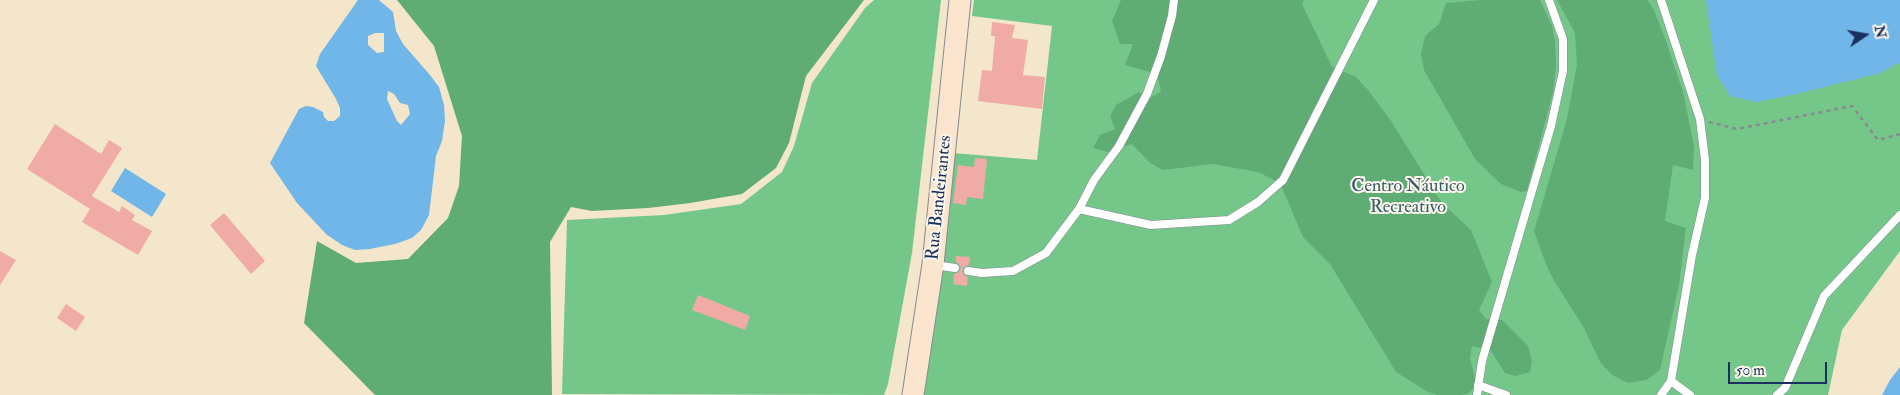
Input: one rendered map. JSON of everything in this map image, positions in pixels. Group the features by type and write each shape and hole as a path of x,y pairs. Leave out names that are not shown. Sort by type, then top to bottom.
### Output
{"street":[{"name":"Rua Bandeirantes","path":"913,395 933,264 960,0"}],"lane":[{"path":"968,271 982,273 1013,271 1021,267 1046,253 1079,210 1094,180 1119,146 1147,94 1161,56 1172,16 1174,0"},
{"path":"1079,210 1151,225 1228,220 1258,202 1284,180 1374,0"},
{"path":"1477,395 1482,361 1551,126 1563,71 1563,39 1549,0"},
{"path":"1661,0 1700,119 1705,160 1705,198 1692,255 1671,381 1661,395"},
{"path":"1777,395 1785,388 1824,296 1900,215"},
{"path":"933,264 955,268"},
{"path":"1671,381 1690,395"},
{"path":"1478,385 1506,395"}],"path":[{"path":"1700,119 1737,129 1852,106 1878,140 1900,134"}],"green space":[{"path":"397,0 864,0 806,76 789,143 776,168 742,194 648,208 592,211 571,207 550,242 552,395 375,395 304,323 317,241 356,263 408,259 448,218 459,186 462,136 434,46"},
{"path":"874,0 941,0 912,253 888,384 884,395 562,394 567,220 664,215 741,204 782,172 794,146 812,83 865,8"},
{"name":"Centro Náutico Recreativo","path":"974,0 1900,0 1900,251 1842,330 1828,395 916,395 953,153 1037,160 1052,26 972,16"},
{"path":"1121,0 1304,0 1302,4 1332,67 1356,77 1368,90 1391,121 1442,203 1471,230 1492,282 1479,310 1486,319 1502,320 1528,346 1532,361 1530,372 1515,376 1505,373 1491,351 1472,346 1470,358 1476,382 1472,390 1467,394 1461,395 1437,395 1426,391 1396,372 1330,264 1303,237 1280,183 1258,172 1213,164 1163,170 1150,163 1132,144 1108,152 1093,148 1100,135 1115,129 1110,116 1116,105 1139,92 1148,99 1161,92 1157,74 1125,65 1133,44 1120,44 1112,21"},
{"path":"1481,0 1540,0 1552,26 1555,41 1556,67 1553,92 1527,191 1521,192 1501,184 1475,159 1424,70 1421,54 1425,36 1439,24 1446,3"},
{"path":"1557,0 1647,0 1653,8 1666,41 1683,92 1694,146 1693,170 1673,165 1665,221 1686,228 1679,285 1660,370 1646,380 1628,383 1612,375 1600,362 1584,328 1547,267 1534,231 1567,119 1577,64 1575,33"}],"water":[{"path":"358,0 379,0 393,12 396,31 403,44 439,87 444,105 445,121 442,141 436,156 429,215 421,230 412,238 370,249 355,250 342,245 326,234 297,203 270,163 299,109 306,106 313,107 323,112 324,117 328,121 334,121 340,116 340,108 336,99 316,66 320,54","holes":["375,33 384,33 384,52 377,53 368,45 368,36","388,91 394,94 400,103 408,105 410,114 401,125 397,121 387,99"]},
{"path":"1706,0 1900,0 1900,62 1881,73 1756,102 1730,96 1717,75"},
{"path":"125,168 166,194 152,217 111,191"},
{"path":"1900,367 1900,395 1882,395 1890,380"}],"building":[{"path":"992,22 1015,25 1012,38 1028,40 1023,75 1045,77 1042,109 978,101 982,70 992,71 995,36 991,36"},
{"path":"55,124 101,154 109,140 122,148 92,196 119,212 122,206 135,215 132,220 152,231 138,255 82,222 90,209 27,169"},
{"path":"975,158 987,159 983,199 967,197 966,205 953,203 958,165 974,167"},
{"path":"224,213 265,261 251,274 210,225"},
{"path":"0,251 16,260 0,285"},
{"path":"956,256 970,257 969,265 964,267 962,271 968,277 967,286 953,284 954,274 959,272 961,268 956,262"},
{"path":"698,295 750,316 745,330 692,310"},
{"path":"66,304 85,317 76,331 57,318"}]}
